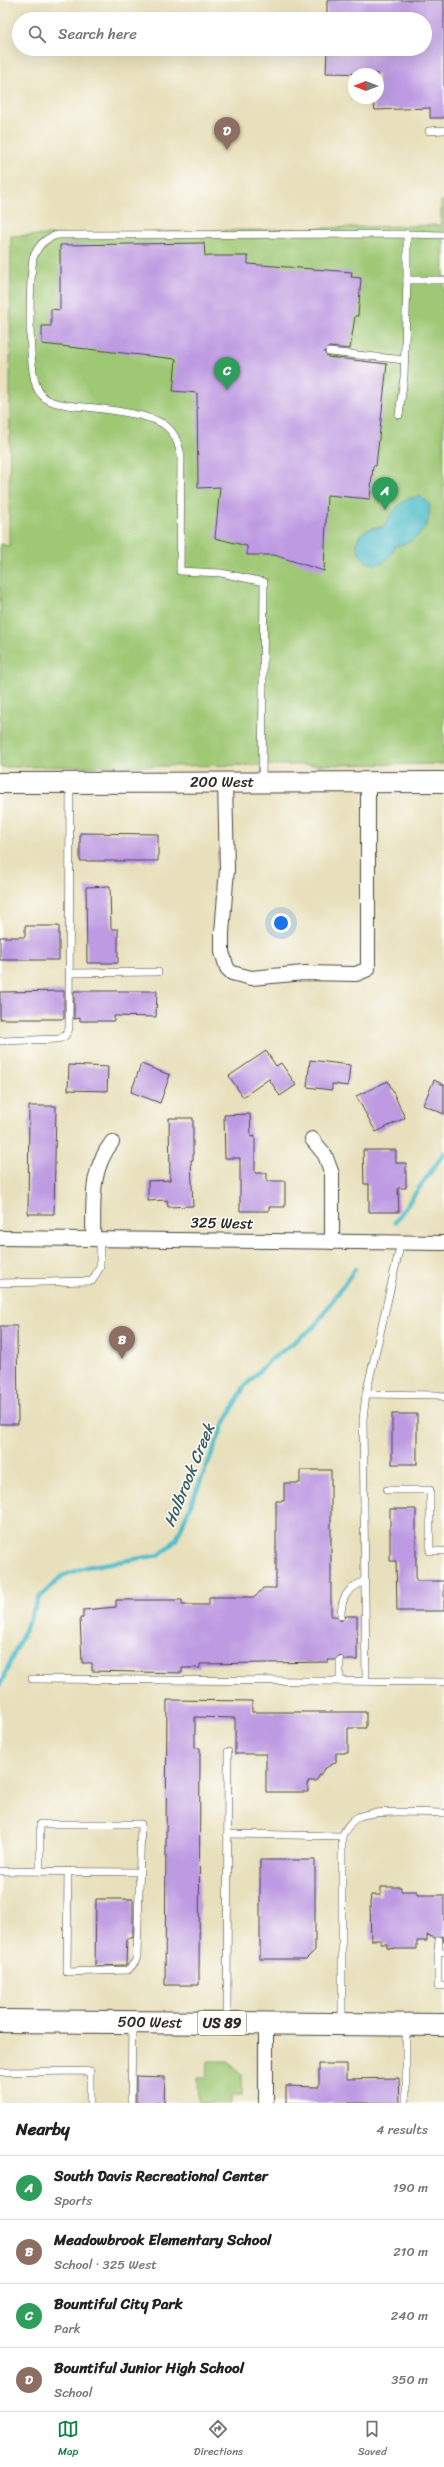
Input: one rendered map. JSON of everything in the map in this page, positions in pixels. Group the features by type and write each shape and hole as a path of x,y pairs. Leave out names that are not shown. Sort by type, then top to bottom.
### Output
{"main road":[{"name":"200 West","path":"0,783 444,782"},
{"name":"500 West","path":"0,2021 444,2025"}],"street":[{"path":"225,782 227,869 222,921 222,952 227,968 232,973 251,978 304,973 356,974 368,969 368,782"},
{"path":"312,1139 325,1155 332,1174 332,1242"},
{"path":"97,1239 96,1171 102,1155 112,1142"},
{"name":"325 West","path":"0,1238 444,1243"},
{"path":"266,2024 266,2103"}],"lane":[{"path":"429,131 444,130"},
{"path":"399,415 405,360 407,234"},
{"path":"262,782 264,582 221,573 180,571 181,455 178,442 167,426 160,422 134,414 53,403 40,394 35,386 31,359 33,258 37,248 44,241 58,235 444,235"},
{"path":"407,280 444,280"},
{"path":"329,352 405,360"},
{"path":"0,1041 51,1041 65,1036 70,1021 70,782"},
{"path":"70,972 158,972"},
{"path":"0,1283 92,1281 100,1267 97,1239"},
{"path":"366,1681 363,1419 366,1394 401,1242"},
{"path":"366,1394 438,1395 444,1397"},
{"path":"387,1490 430,1490 430,1551 444,1551"},
{"path":"341,1616 341,1604 350,1588 364,1581"},
{"path":"340,1660 340,1681"},
{"path":"32,1679 444,1682"},
{"path":"227,2023 228,1752"},
{"path":"342,2024 342,1836 354,1820 369,1814 444,1813"},
{"path":"40,1871 40,1824 141,1824 140,1872 137,1910 137,1957 132,1967 123,1971 68,1972 68,1871"},
{"path":"228,1834 342,1836"},
{"path":"0,1871 140,1872"},
{"path":"439,1940 441,1952 438,1986 444,1986"},
{"path":"131,2103 132,2022"},
{"path":"406,2025 406,2103"},
{"path":"0,2072 90,2071 90,2103"}],"green space":[{"path":"441,201 444,201 444,764 0,767 0,544 9,546 11,236 441,225"},
{"path":"208,2061 229,2061 242,2075 242,2096 231,2096 231,2103 199,2103 198,2077 207,2077"}],"water":[{"path":"420,496 429,503 430,511 426,525 422,532 410,541 395,546 387,560 377,564 368,562 361,556 357,547 359,537 367,530 383,527 398,506 408,499"}],"building":[{"path":"327,0 444,0 444,118 430,118 430,108 375,110 374,104 384,104 384,68 348,68 348,73 326,73 327,56 432,56 432,12 327,12"},
{"path":"204,243 205,256 248,256 248,264 352,272 351,277 361,278 358,316 355,316 350,349 329,347 324,352 328,357 387,364 376,466 373,466 370,499 327,495 324,571 274,555 247,555 247,546 215,538 220,487 198,488 197,393 173,391 176,359 42,344 42,326 51,326 51,309 60,310 60,245"},
{"path":"80,833 158,834 158,861 80,861"},
{"path":"110,886 111,929 118,929 118,963 87,963 86,887"},
{"path":"25,926 59,926 59,960 0,960 0,937 25,937"},
{"path":"64,991 64,1019 0,1019 0,992"},
{"path":"74,991 157,991 156,1017 114,1016 114,1021 80,1021 80,1018 74,1019"},
{"path":"266,1051 276,1066 281,1063 296,1085 280,1096 269,1079 243,1097 229,1076"},
{"path":"310,1060 350,1065 348,1086 332,1084 332,1090 307,1087"},
{"path":"141,1064 170,1075 160,1103 131,1092"},
{"path":"69,1065 108,1067 107,1091 68,1090"},
{"path":"434,1080 444,1085 444,1114 423,1105"},
{"path":"388,1081 405,1118 376,1132 356,1096"},
{"path":"29,1106 56,1106 54,1214 28,1214"},
{"path":"250,1114 251,1137 255,1136 255,1173 267,1173 267,1181 285,1181 285,1207 269,1207 269,1211 240,1211 240,1158 225,1158 224,1115"},
{"path":"169,1118 193,1118 193,1160 191,1160 193,1206 168,1207 167,1200 148,1201 148,1181 170,1180"},
{"path":"363,1150 396,1150 396,1163 406,1163 406,1188 398,1188 399,1212 369,1212 369,1184 364,1184"},
{"path":"0,1326 17,1326 18,1424 0,1424"},
{"path":"392,1414 417,1414 417,1464 392,1464"},
{"path":"300,1470 331,1470 331,1616 336,1616 341,1621 346,1616 357,1616 357,1660 345,1660 340,1655 335,1660 328,1660 328,1662 200,1664 200,1668 182,1668 182,1673 92,1671 92,1663 82,1663 80,1618 83,1618 83,1610 116,1607 116,1600 182,1600 182,1605 209,1605 209,1597 255,1597 263,1588 276,1588 276,1501 284,1501 284,1483 300,1483"},
{"path":"390,1509 416,1509 416,1581 444,1581 444,1611 397,1611 396,1561 390,1561"},
{"path":"167,1700 252,1701 252,1712 366,1712 366,1728 348,1728 348,1753 336,1753 336,1762 324,1769 316,1781 308,1781 308,1792 266,1792 266,1754 235,1754 235,1718 195,1717 195,1748 200,1748 199,1985 165,1985"},
{"path":"260,1860 315,1860 315,1950 306,1959 260,1959"},
{"path":"381,1887 401,1887 401,1891 417,1891 417,1895 444,1895 444,1942 442,1936 435,1938 427,1935 427,1941 417,1941 417,1949 396,1949 387,1948 387,1944 381,1944 381,1940 371,1940 371,1895 381,1895"},
{"path":"96,1899 133,1899 133,1938 127,1938 126,1965 95,1966"},
{"path":"319,2064 347,2064 347,2079 399,2078 400,2103 286,2103 286,2086 319,2087"},
{"path":"136,2076 165,2077 164,2103 136,2103"}],"waterway":[{"name":"Holbrook Creek","path":"395,1222 444,1153"},
{"name":"Holbrook Creek","path":"0,1685 39,1598 62,1576 86,1567 160,1555 176,1540 224,1424 244,1387 268,1362 314,1327 355,1269"}],"place":[{"name":"Bountiful Junior High School","path":"227,150"},
{"name":"Bountiful City Park","path":"227,390"},
{"name":"South Davis Recreational Center","path":"385,510"},
{"name":"Meadowbrook Elementary School","path":"122,1359"}]}
